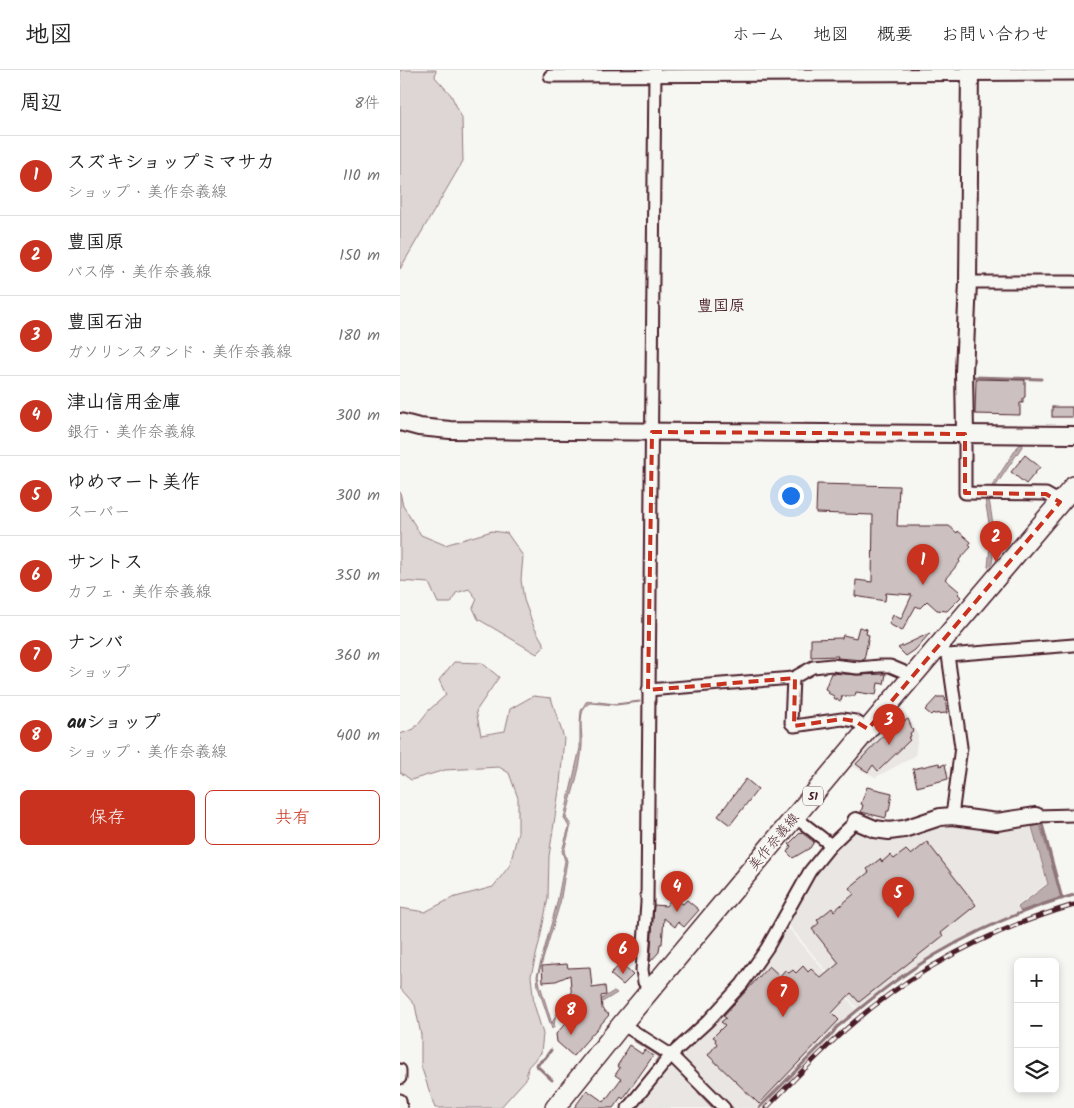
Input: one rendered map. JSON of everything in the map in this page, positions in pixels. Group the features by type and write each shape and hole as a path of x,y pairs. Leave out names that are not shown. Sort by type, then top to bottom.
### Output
{"main road":[{"name":"美作奈義線","path":"555,1108 622,1024 911,677 942,651 1074,486"}],"street":[{"path":"650,991 644,982 642,970 647,903 655,72"},
{"path":"550,76 655,72 970,72 1074,74"},
{"path":"970,72 968,282 964,372 965,493 1046,494 1060,502"},
{"path":"968,282 1074,282"},
{"path":"400,422 419,427 450,430 1074,435"},
{"path":"952,816 961,747 942,651 1074,646"},
{"path":"648,690 793,678 813,667 832,665 858,668 890,666 911,677"},
{"path":"793,678 791,723 794,726 842,719 855,721 868,729"},
{"path":"628,1108 671,1055 725,1004 755,967 810,872 831,845 856,821 875,829 889,831 904,830 940,817 952,816 997,822 1036,816 1074,815"},
{"path":"795,817 831,845"},
{"path":"622,1024 671,1055 724,1108"},
{"path":"400,1070 400,1078"},
{"path":"400,1100 401,1108"}],"highlighted area":[{"path":"652,432 965,434 965,493 1046,494 1060,502 868,729 855,721 842,719 794,726 795,678 648,690"}],"shaded area":[{"path":"400,70 436,70 435,77 451,95 462,118 463,161 400,269"},
{"path":"1020,443 1023,445 989,499 995,537 992,564 988,567 991,535 985,499"},
{"path":"400,492 403,506 421,535 445,545 492,531 507,533 523,556 521,580 524,600 534,627 545,646 537,654 478,619 473,608 477,599 469,589 456,593 451,603 438,603 429,583 400,581"},
{"path":"454,662 482,663 499,677 476,711 481,735 505,731 510,709 533,696 551,698 564,738 560,784 549,856 548,898 531,976 534,1004 543,1034 541,1053 528,1067 526,1079 500,1108 435,1108 421,1066 421,1035 415,1005 400,988 400,908 425,912 452,898 493,887 510,865 518,832 518,798 509,773 499,767 445,770 411,780 400,772 400,734 414,729 429,710 446,695 439,680"},
{"path":"586,702 615,704 640,702 616,705 590,703 583,711 581,755 566,818 571,825 564,851 567,861 560,903 538,976 552,1024 555,1017 558,1012 562,1010 581,1010 614,991 617,993 589,1010 561,1012 555,1018 552,1029 538,987 537,976 557,903 565,861 562,851 569,827 564,818 580,748 581,711"},
{"path":"897,709 910,718 918,736 915,756 876,777 851,766"},
{"path":"951,821 1030,825 1047,883 1017,906 1019,912 947,946 882,988 857,1008 787,923 808,883 822,863 854,832"},
{"path":"1040,825 1061,897 1020,911 1018,907 1048,884 1032,827"},
{"path":"786,925 856,1009 838,1024 756,1108 735,1108 710,1085 684,1056 684,1051 706,1031 757,972"},
{"path":"668,1066 673,1066 714,1108 635,1108"}],"building":[{"path":"976,379 1025,380 1025,397 1023,398 1023,403 1020,403 1020,415 975,414"},
{"path":"1052,407 1072,407 1072,417 1052,417"},
{"path":"1025,455 1040,467 1026,484 1011,472"},
{"path":"817,484 899,486 897,526 949,526 957,533 958,531 971,542 969,545 971,547 945,579 960,592 958,594 961,597 947,611 937,610 927,601 920,608 916,606 902,631 889,624 893,615 901,619 912,595 886,593 885,601 855,596 856,580 872,582 873,515 816,513"},
{"path":"859,627 867,629 866,634 869,635 864,660 837,658 838,656 811,657 811,639 842,638 843,635 856,638"},
{"path":"930,633 915,650 906,656 898,648"},
{"path":"831,673 857,675 886,674 884,684 878,683 876,695 856,692 855,696 842,696 841,701 833,698 834,696 825,689"},
{"path":"937,697 945,697 947,713 933,713 931,715 925,710"},
{"path":"900,716 902,722 908,719 913,731 908,738 910,740 878,771 873,765 868,772 856,764 894,725 892,720"},
{"path":"939,763 940,766 945,764 948,779 917,787 913,769"},
{"path":"746,779 758,789 730,825 718,816"},
{"path":"867,787 892,793 886,818 861,812 863,805 861,804"},
{"path":"801,832 814,842 810,848 793,858 787,852 791,846 789,844"},
{"path":"927,842 976,905 941,933 943,936 859,1002 851,993 832,1013 839,1020 759,1104 708,1055 717,1044 716,1039 713,1037 725,1025 721,1022 726,1018 723,1016 769,966 780,976 785,970 789,973 793,970 796,973 803,966 808,972 811,969 821,978 839,963 812,929 819,923 817,920 832,908 834,911 854,894 849,888 869,872 867,869 880,859 882,862 890,855 894,859 906,850 911,855"},
{"path":"671,899 683,904 687,900 699,910 684,927 678,922 675,927 664,918 662,944 660,944 659,952 650,962 654,905 666,906"},
{"path":"628,941 637,941 636,954 626,953 626,943"},
{"path":"567,964 568,968 590,967 592,988 605,986 606,995 601,996 602,1009 609,1015 573,1056 557,1042 556,1034 573,1015 570,975 556,981 543,982 542,966"},
{"path":"621,964 633,975 623,985 610,974"},
{"path":"629,1045 642,1054 644,1050 653,1056 623,1099 621,1097 613,1108 574,1108 587,1090 604,1102 621,1079 615,1075 620,1068 617,1066"}],"waterway":[{"path":"972,381 972,377 1041,379"},
{"path":"1042,824 1062,899"},
{"path":"759,1108 837,1027 914,968 957,942 1004,920 1027,910 1074,895"},
{"path":"634,1040 660,1056 656,1062"},
{"path":"551,1050 536,1065 552,1080"},
{"path":"699,1092 714,1108"},
{"path":"726,1102 732,1108"}],"railway":[{"path":"766,1108 845,1030 870,1009 924,971 982,940 1042,915 1074,905"}],"place":[{"name":"豊国原","path":"996,562"},
{"name":"スズキショップミマサカ","path":"923,585"},
{"name":"豊国石油","path":"889,745"},
{"name":"津山信用金庫","path":"677,912"},
{"name":"ゆめマート美作","path":"898,918"},
{"name":"サントス","path":"623,974"},
{"name":"ナンバ","path":"783,1017"},
{"name":"auショップ","path":"571,1035"}],"district":[{"name":"豊国原","path":"721,306"}]}
